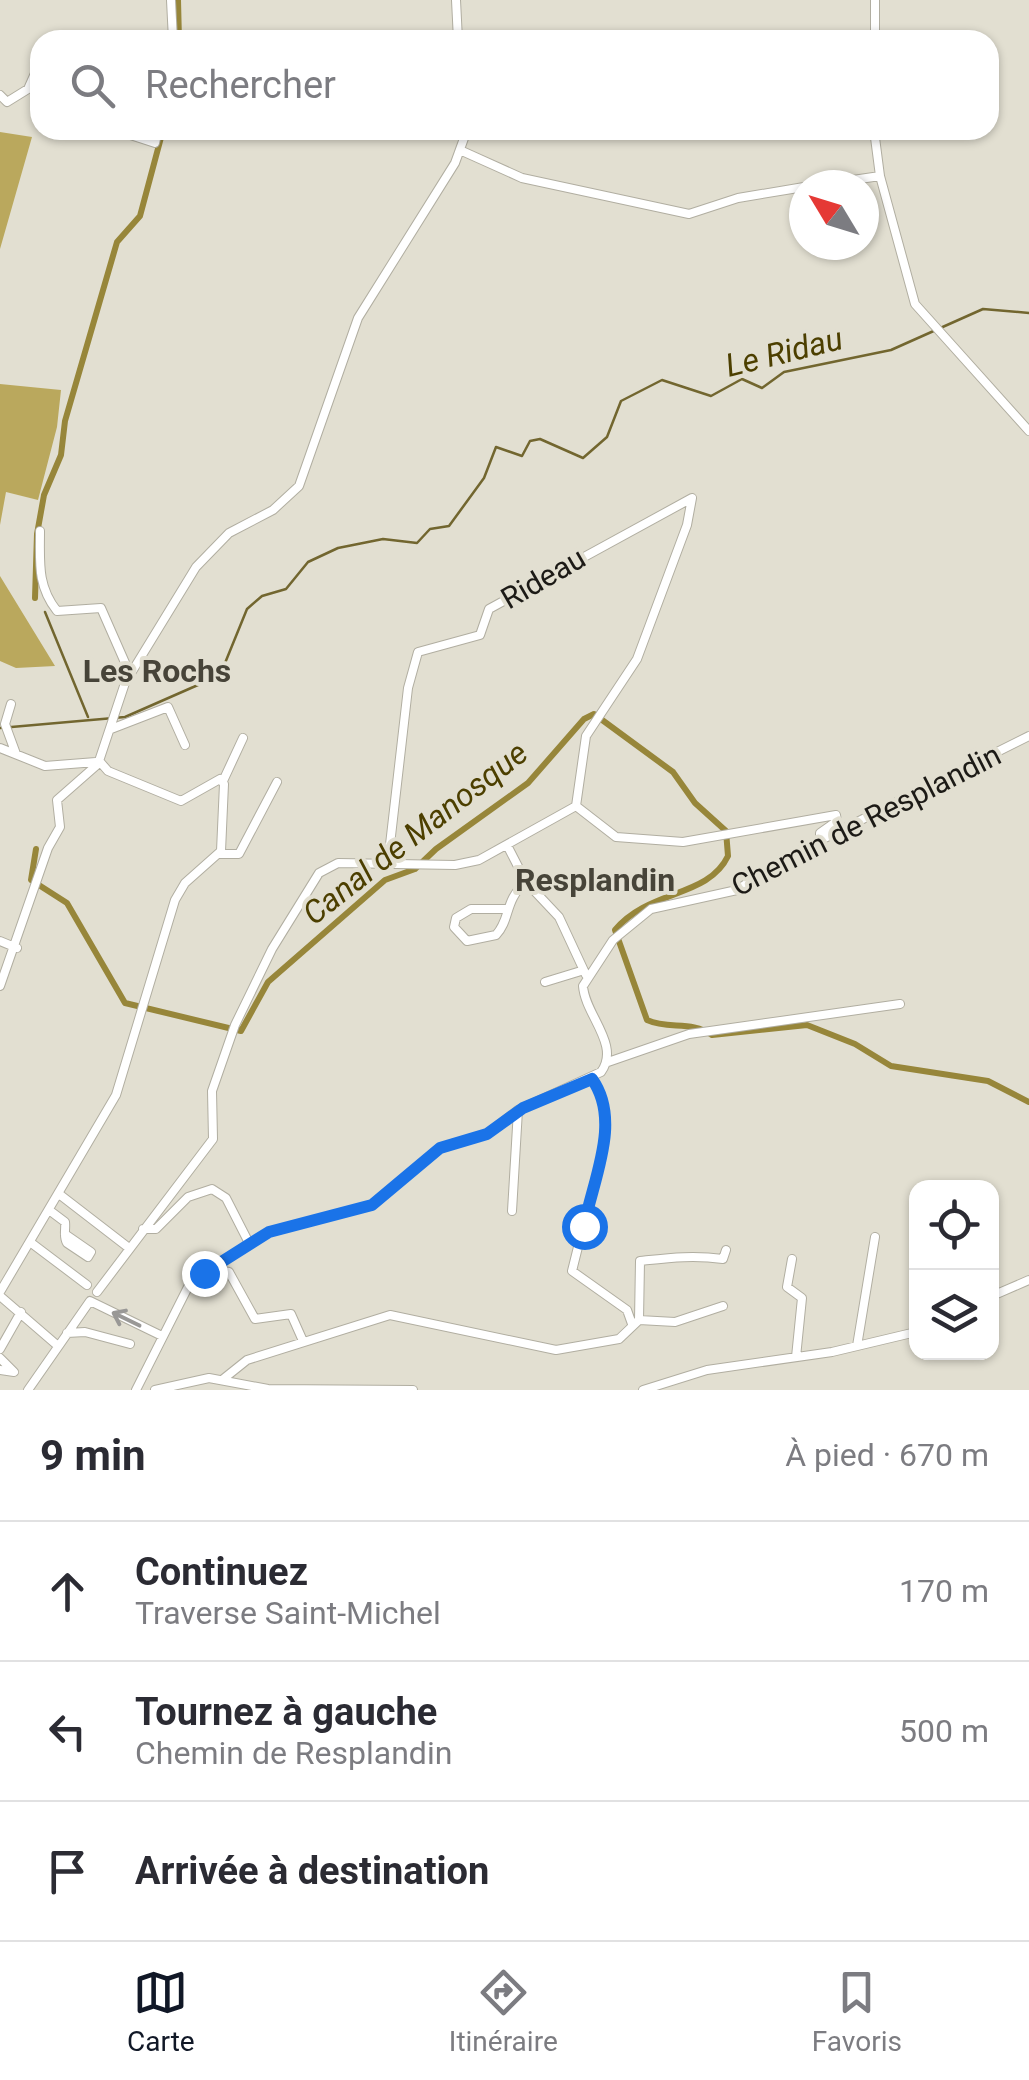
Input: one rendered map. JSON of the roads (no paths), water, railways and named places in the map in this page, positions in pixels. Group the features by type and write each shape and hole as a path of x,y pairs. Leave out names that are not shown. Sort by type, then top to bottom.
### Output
{"street":[{"path":"171,0 172,30"},
{"path":"456,0 458,30"},
{"path":"875,30 876,0"},
{"path":"0,96 7,102 28,90 30,82"},
{"path":"0,986 60,828 57,800 99,762 130,674 175,597 206,556 229,533 273,510 295,492 304,477 358,318 462,151 464,140"},
{"path":"875,140 880,176 912,296 935,330 1029,431"},
{"path":"462,151 522,178 690,214 738,198 789,190"},
{"name":"Rideau","path":"388,862 406,702 418,652 480,635 488,610 690,497 694,506 634,665 583,747 576,806"},
{"path":"40,531 40,583 46,598 58,611 99,607 130,674"},
{"path":"11,704 6,726 16,754"},
{"path":"113,722 168,707 185,746"},
{"name":"Chemin de Resplandin","path":"584,973 616,937 660,905 737,890 820,841 1029,736"},
{"path":"220,854 223,781 243,738"},
{"path":"0,748 44,766 99,762 108,771 181,801 196,796 214,778 223,781"},
{"path":"58,1346 41,1336 0,1294 116,1095 179,891 220,854 238,854 277,782"},
{"path":"96,1292 213,1138 212,1091 233,1030 275,944 319,873 334,863 463,864 508,847 532,826 576,806 620,838 683,842 836,815 837,820 820,833 820,841"},
{"path":"508,847 526,882 559,917 584,973 583,992 608,1048 608,1062"},
{"path":"504,909 465,911 456,918 454,928 464,940 493,937 503,928 504,909 526,882"},
{"path":"0,942 17,948"},
{"path":"544,982 584,973"},
{"path":"136,1390 188,1287 249,1243 274,1231 362,1210 440,1148 487,1134 518,1110 592,1079 608,1062 652,1044 707,1031 900,1004"},
{"path":"584,1226 608,1120 604,1097 592,1079"},
{"path":"512,1211 518,1110"},
{"path":"510,1118 515,1128 511,1176"},
{"path":"143,1229 156,1229 180,1205 203,1190 220,1192 249,1243"},
{"path":"59,1194 129,1248"},
{"path":"49,1210 64,1222 65,1234 79,1248"},
{"path":"84,1229 92,1219"},
{"path":"857,1346 875,1237"},
{"path":"110,1246 117,1239"},
{"path":"588,1240 579,1243 572,1271 629,1312 636,1322"},
{"path":"30,1242 87,1285"},
{"path":"222,1380 247,1360 363,1320 395,1315 556,1350 619,1340 636,1322 640,1261 667,1260 678,1254 723,1259 726,1250"},
{"path":"792,1258 786,1288 802,1298 796,1357"},
{"path":"98,1265 110,1274"},
{"path":"210,1269 230,1272 256,1319 291,1314 303,1341"},
{"path":"999,1293 1029,1280"},
{"path":"28,1390 90,1302 162,1336"},
{"path":"636,1322 675,1322 724,1306"},
{"path":"0,1349 21,1312"},
{"path":"67,1332 84,1332 130,1344"},
{"path":"643,1390 707,1370 909,1334"},
{"path":"0,1358 14,1372 0,1370"},
{"path":"198,1379 204,1390"},
{"path":"155,1390 198,1379 268,1389 412,1390"}],"waterway":[{"name":"Canal de Manosque","path":"178,0 179,30"},
{"name":"Canal de Manosque","path":"35,598 37,534 44,495 61,455 65,421 117,242 140,216 160,140"},
{"name":"Le Ridau","path":"0,728 125,717 207,681 223,668 247,609 262,596 286,589 308,562 338,548 383,539 417,543 430,529 449,526 484,478 496,447 522,456 530,441 540,439 583,458 607,437 621,401 662,380 711,396 742,379 762,388 784,372 891,350 983,309 1029,313"},
{"path":"45,612 88,717"},
{"name":"Canal de Manosque","path":"36,849 31,880 67,903 125,1003 241,1031 268,982 385,880 415,869 436,849 528,783 584,719 594,714 673,772 695,803 726,831 728,856 719,870 707,880 644,907 615,930 647,1020 696,1028 712,1035 807,1025 855,1044 891,1066 988,1081 1029,1102"}],"district":[{"name":"Les Rochs","path":"157,671"},
{"name":"Resplandin","path":"595,880"}]}
